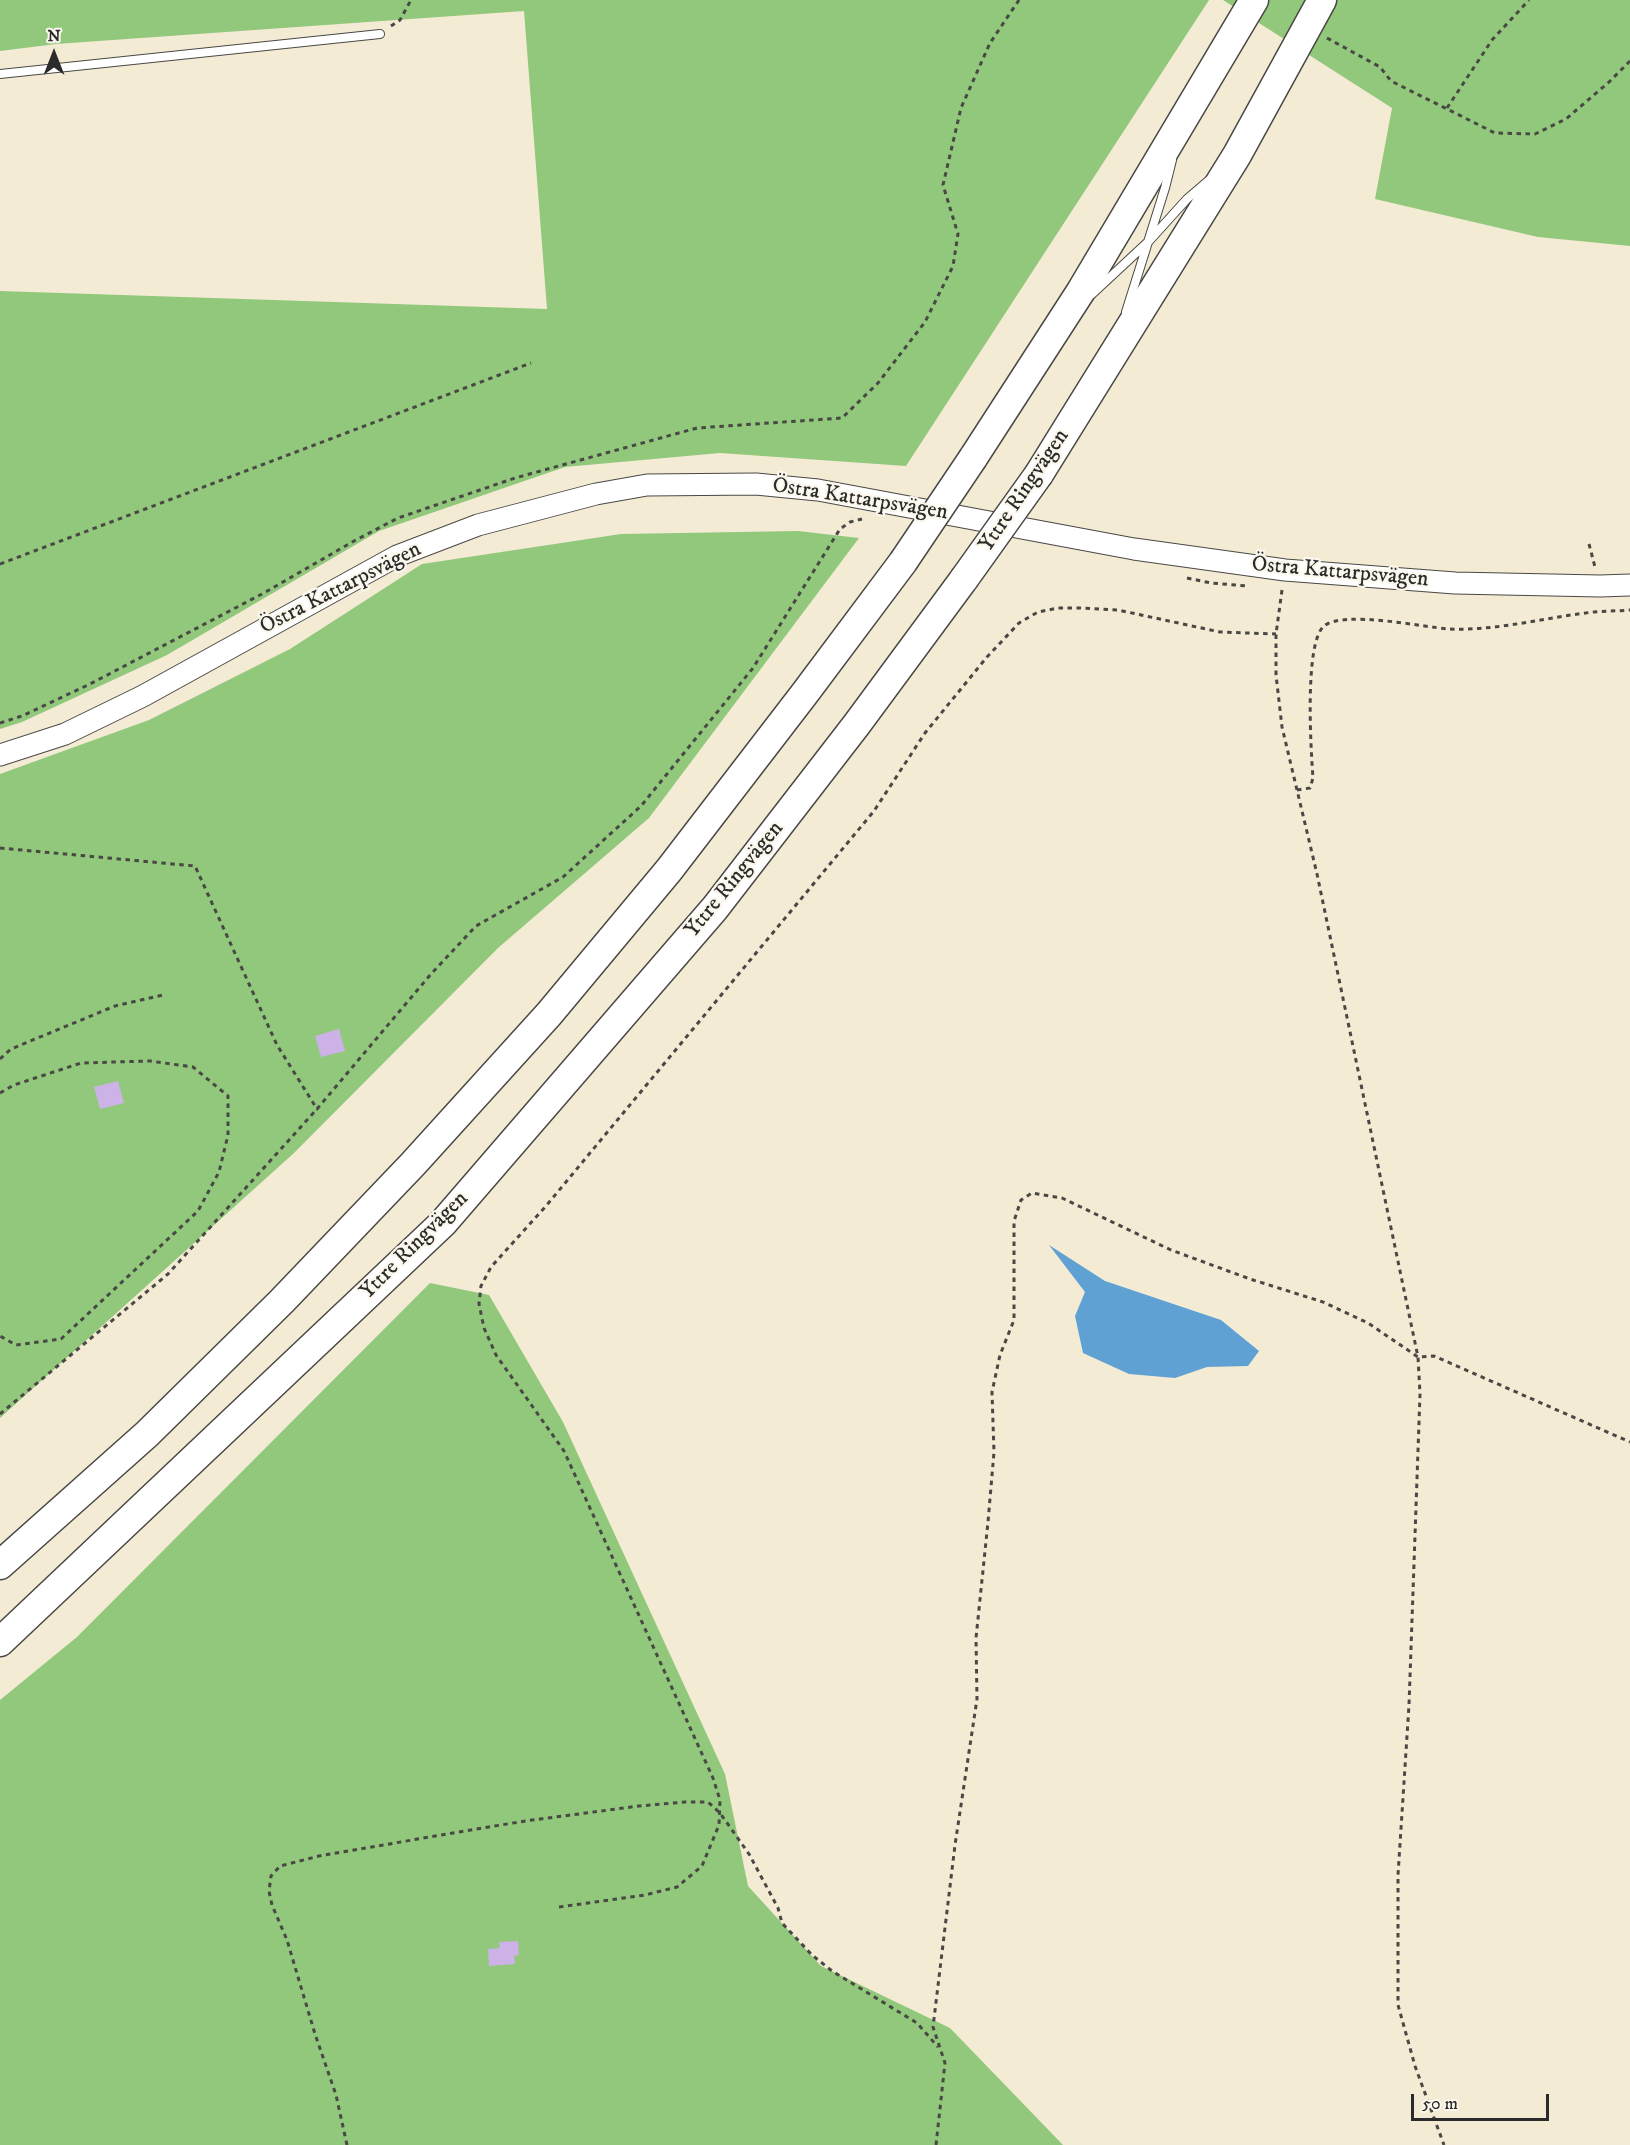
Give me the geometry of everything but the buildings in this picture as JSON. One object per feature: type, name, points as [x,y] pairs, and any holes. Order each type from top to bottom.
[{"type":"highway","points":[[0,1565],[147,1434],[282,1301],[413,1164],[549,1014],[669,870],[903,562],[973,458],[1056,328],[1254,0]]},
{"type":"highway","name":"Yttre Ringvägen","points":[[0,1642],[442,1223],[715,908],[857,724],[1039,474],[1237,154],[1322,0]]},
{"type":"street","name":"Östra Kattarpsvägen","points":[[0,755],[65,734],[143,696],[397,556],[478,525],[597,494],[647,485],[756,484],[818,490],[1134,549],[1285,570],[1455,583],[1630,585]]},
{"type":"lane","points":[[0,74],[380,34]]},
{"type":"lane","points":[[1110,361],[1149,242],[1181,123]]},
{"type":"lane","points":[[1090,297],[1149,242],[1187,199],[1237,154]]},
{"type":"lane","points":[[1056,328],[1082,305]]},
{"type":"path","points":[[380,34],[400,20],[411,0]]},
{"type":"path","points":[[0,723],[22,716],[90,684],[262,594],[354,541],[398,519],[515,478],[697,428],[842,418],[878,383],[925,322],[953,266],[958,234],[944,185],[961,108],[990,43],[1019,0]]},
{"type":"path","points":[[1447,109],[1492,40],[1529,0]]},
{"type":"path","points":[[1326,37],[1380,67],[1391,81],[1495,133],[1535,134],[1566,119],[1630,61]]},
{"type":"path","points":[[0,564],[531,363]]},
{"type":"path","points":[[0,1414],[168,1274],[317,1109],[430,974],[476,926],[563,877],[641,807],[753,668],[840,529],[850,522],[866,519]]},
{"type":"path","points":[[1285,570],[1276,634],[1276,675],[1282,727],[1317,874],[1418,1357],[1420,1394],[1409,1705],[1398,1875],[1398,2005],[1415,2066],[1444,2145]]},
{"type":"path","points":[[1178,576],[1211,583],[1251,586]]},
{"type":"path","points":[[559,1907],[677,1887],[702,1866],[719,1825],[720,1800],[713,1778],[564,1451],[496,1355],[484,1328],[479,1304],[481,1286],[491,1267],[546,1206],[874,811],[925,733],[987,657],[1019,622],[1038,612],[1058,608],[1079,608],[1118,610],[1220,632],[1276,634]]},
{"type":"path","points":[[1297,790],[1310,788],[1313,778],[1311,660],[1315,641],[1322,627],[1333,621],[1352,618],[1450,629],[1489,628],[1594,612],[1630,610]]},
{"type":"path","points":[[0,848],[195,866],[277,1045],[317,1109]]},
{"type":"path","points":[[0,1059],[11,1049],[115,1006],[163,995]]},
{"type":"path","points":[[0,1093],[14,1085],[81,1063],[150,1061],[193,1067],[228,1096],[228,1135],[219,1172],[198,1211],[61,1339],[16,1345],[0,1336]]},
{"type":"path","points":[[936,2145],[945,2063],[933,2027],[955,1845],[977,1699],[976,1638],[994,1452],[992,1392],[1000,1355],[1014,1320],[1014,1221],[1021,1200],[1032,1193],[1062,1198],[1171,1250],[1250,1279],[1323,1302],[1368,1323],[1418,1357],[1434,1356],[1630,1442]]},
{"type":"path","points":[[347,2145],[336,2095],[287,1940],[272,1905],[269,1891],[271,1876],[280,1866],[319,1856],[525,1821],[639,1806],[708,1802],[720,1812],[749,1854],[764,1879],[782,1923],[812,1955],[832,1971],[917,2023],[940,2049]]},
{"type":"green space","points":[[0,0],[1209,0],[906,466],[720,453],[565,467],[379,531],[167,655],[22,722],[0,729],[0,291],[547,309],[524,11],[56,44],[0,51]]},
{"type":"green space","points":[[1223,0],[1630,0],[1630,246],[1538,237],[1375,199],[1392,108]]},
{"type":"green space","points":[[798,531],[859,538],[649,818],[498,948],[294,1153],[0,1418],[0,774],[149,720],[290,649],[422,564],[621,534]]},
{"type":"green space","points":[[430,1283],[489,1295],[563,1422],[725,1774],[748,1886],[821,1966],[950,2028],[1063,2145],[0,2145],[0,1700],[77,1637]]},
{"type":"water","points":[[1049,1245],[1105,1281],[1221,1320],[1259,1351],[1248,1366],[1207,1367],[1175,1378],[1129,1374],[1083,1353],[1075,1316],[1085,1292]]}]
